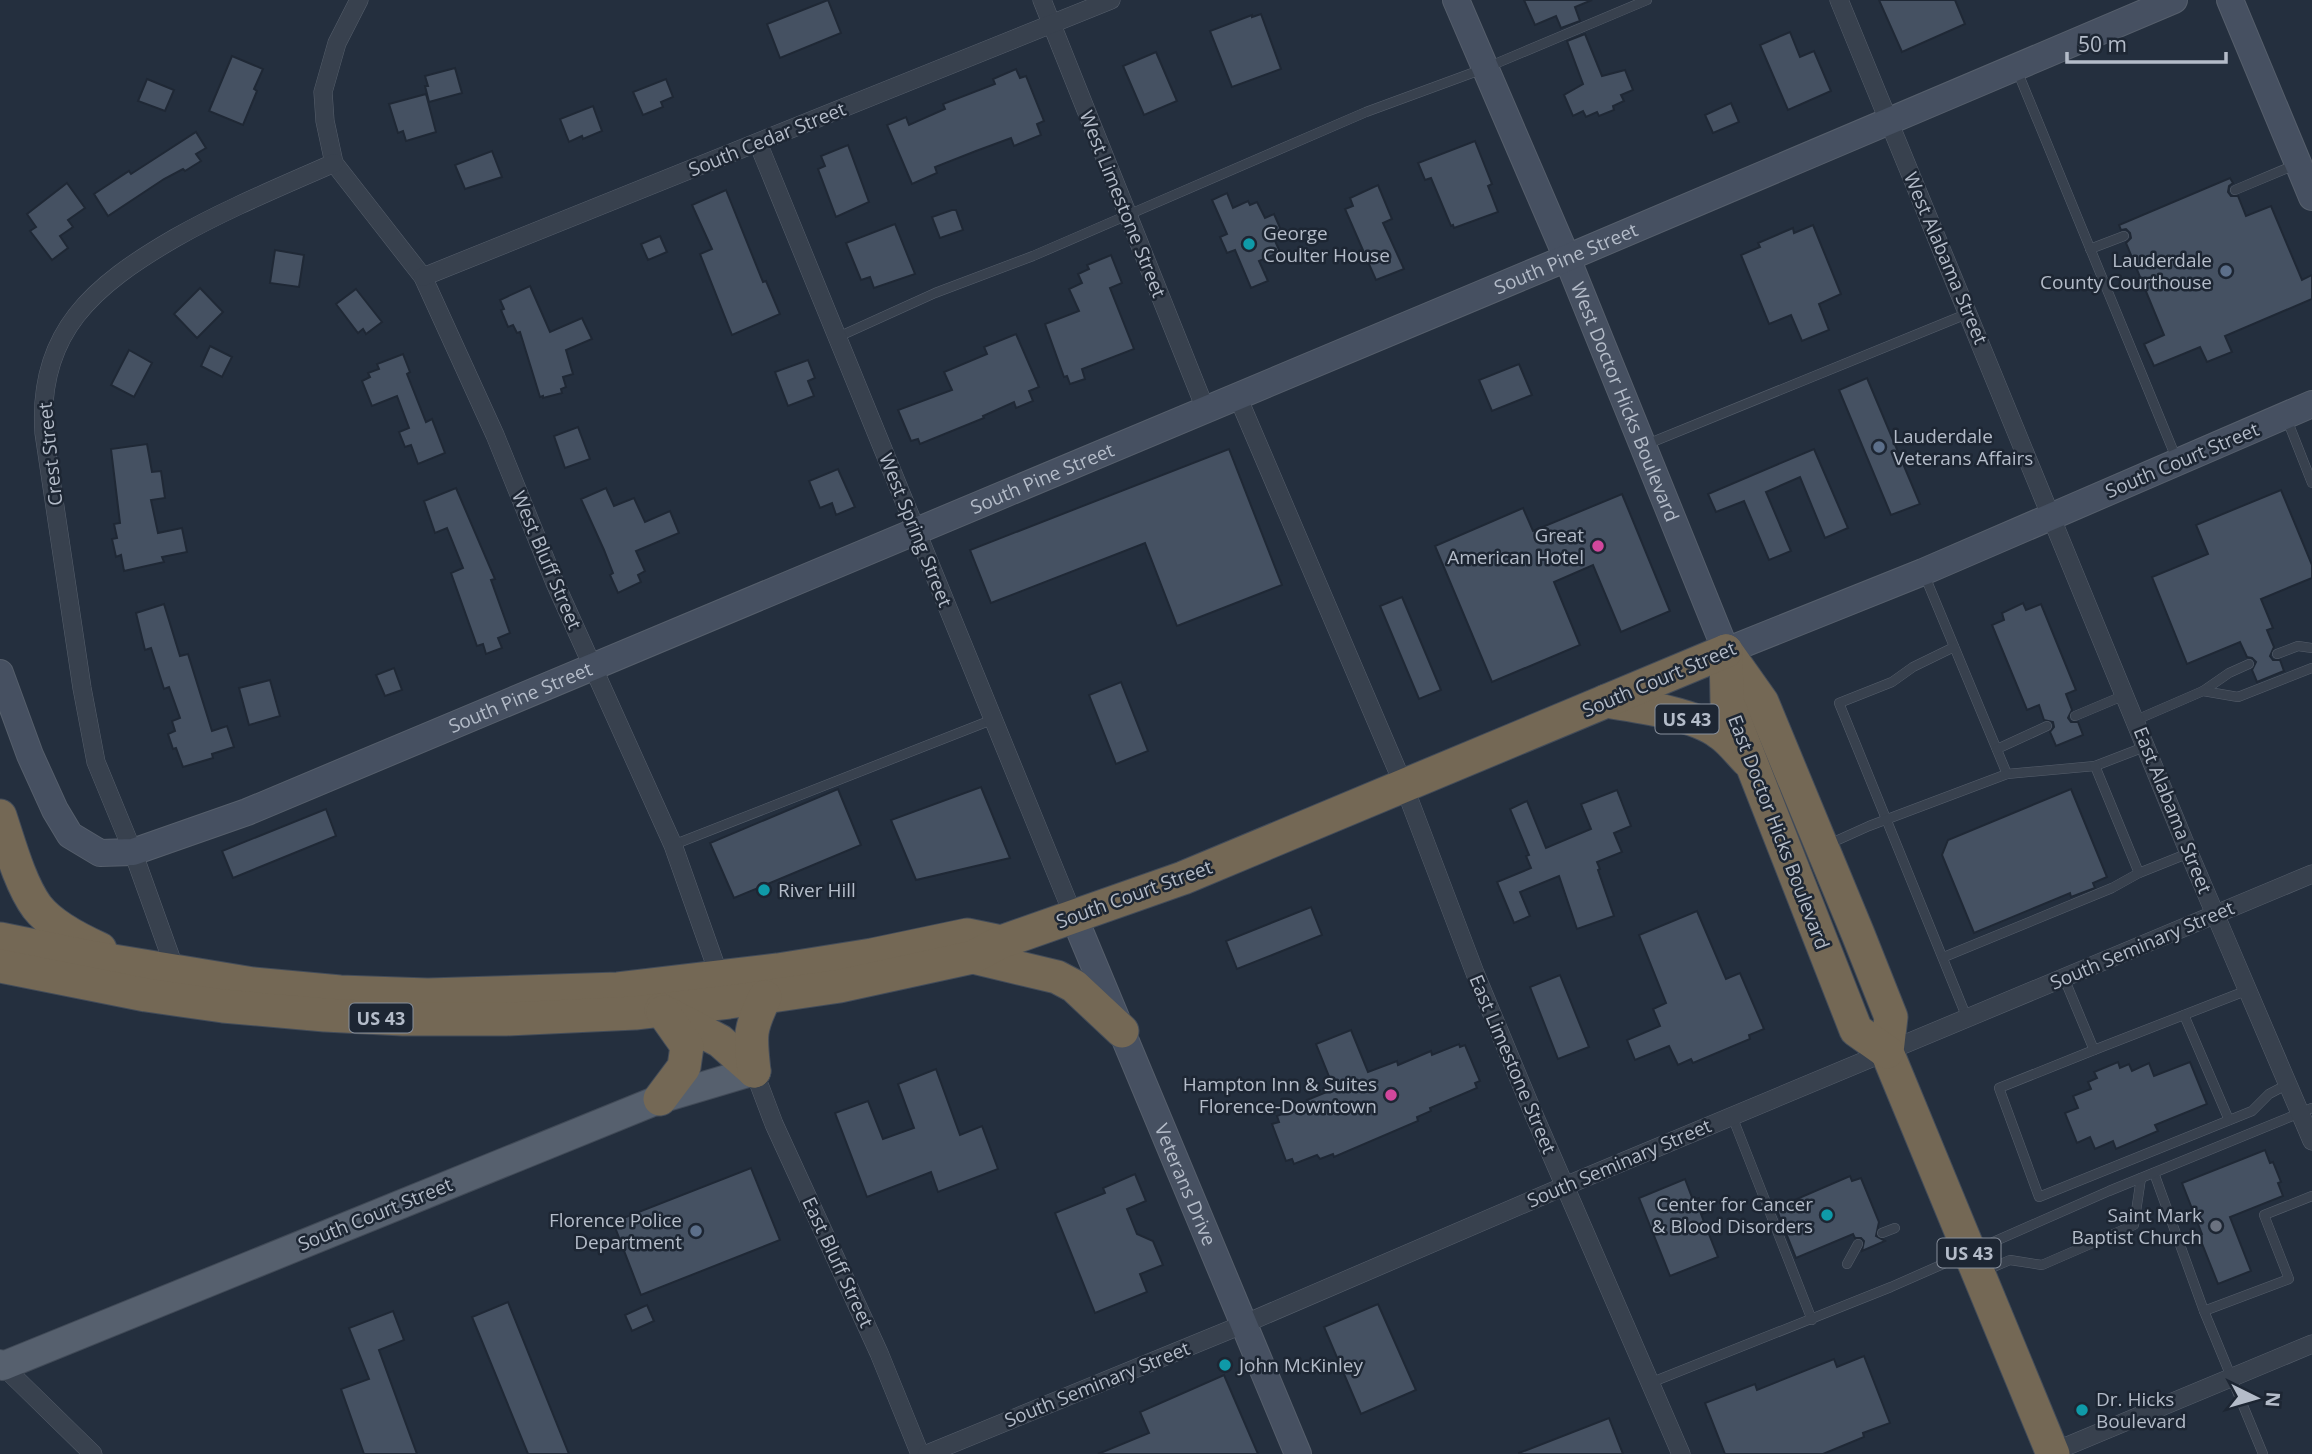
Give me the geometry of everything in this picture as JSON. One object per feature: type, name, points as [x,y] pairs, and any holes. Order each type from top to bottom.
[{"type":"highway","name":"South Court Street","points":[[987,950],[1183,878],[1726,651]]},
{"type":"highway","name":"East Doctor Hicks Boulevard","points":[[1726,651],[1727,701],[1856,1030],[1887,1052]]},
{"type":"highway","name":"East Doctor Hicks Boulevard","points":[[1726,651],[1762,702],[1891,1017],[1887,1052],[2051,1453]]},
{"type":"highway","name":"US 43","points":[[1606,701],[1644,706],[1704,725],[1720,733],[1753,766]]},
{"type":"highway","points":[[0,816],[18,869],[37,907],[74,937],[138,965]]},
{"type":"highway","name":"US 43","points":[[0,939],[253,984],[340,992],[428,995],[618,989],[720,978],[872,955],[967,935],[987,950]]},
{"type":"highway","name":"US 43","points":[[0,966],[146,995],[223,1006],[403,1019],[506,1019],[661,1010],[765,997],[890,976],[987,950]]},
{"type":"highway","points":[[987,950],[1074,986],[1122,1031]]},
{"type":"highway","points":[[754,1071],[750,1036],[765,997]]},
{"type":"highway","points":[[661,1010],[720,1041],[754,1071]]},
{"type":"highway","points":[[660,1099],[684,1067],[687,1046],[661,1010]]},
{"type":"main road","name":"West Doctor Hicks Boulevard","points":[[1456,0],[1483,69],[1567,258],[1726,651]]},
{"type":"main road","name":"South Pine Street","points":[[0,673],[30,755],[55,810],[70,835],[100,853],[133,852],[247,812],[2174,0]]},
{"type":"main road","points":[[2230,0],[2312,197]]},
{"type":"main road","name":"South Court Street","points":[[1726,651],[1923,572],[2312,404]]},
{"type":"main road","name":"Veterans Drive","points":[[1074,917],[1298,1454]]},
{"type":"main road","name":"South Court Street","points":[[1,1366],[660,1099],[754,1071]]},
{"type":"street","points":[[334,163],[324,121],[323,92],[337,43],[359,0]]},
{"type":"street","name":"West Limestone Street","points":[[1042,0],[1205,408]]},
{"type":"street","name":"South Cedar Street","points":[[423,277],[1111,0]]},
{"type":"street","name":"West Alabama Street","points":[[1839,0],[2053,517]]},
{"type":"street","name":"West Spring Street","points":[[758,142],[1074,917]]},
{"type":"street","name":"West Bluff Street","points":[[334,163],[423,277],[495,435],[673,845],[720,978]]},
{"type":"street","name":"Crest Street","points":[[176,972],[133,852],[96,762],[82,688],[44,433],[42,408],[46,382],[65,332],[81,309],[120,271],[209,218],[334,163]]},
{"type":"street","points":[[1237,395],[1404,786]]},
{"type":"street","name":"East Alabama Street","points":[[2053,517],[2189,853],[2288,1084],[2306,1110],[2312,1141]]},
{"type":"street","name":"East Limestone Street","points":[[1404,786],[1475,973],[1681,1454]]},
{"type":"street","name":"South Seminary Street","points":[[926,1454],[1244,1324],[1564,1185],[2312,874]]},
{"type":"street","name":"East Bluff Street","points":[[754,1071],[774,1124],[879,1353],[920,1454]]},
{"type":"street","points":[[2051,1453],[2312,1344]]},
{"type":"street","points":[[1,1366],[93,1454]]},
{"type":"lane","points":[[838,337],[935,293],[1033,256],[1366,112],[1483,69],[1647,0]]},
{"type":"lane","points":[[2015,67],[2178,462]]},
{"type":"lane","points":[[2235,190],[2298,163]]},
{"type":"lane","points":[[2090,249],[2123,236]]},
{"type":"lane","points":[[1643,446],[1969,313]]},
{"type":"lane","points":[[2286,416],[2312,483]]},
{"type":"lane","points":[[1923,572],[2007,774]]},
{"type":"lane","points":[[2277,654],[2298,646],[2312,648]]},
{"type":"lane","points":[[1954,647],[1913,667],[1892,682],[1839,703],[1968,1018]]},
{"type":"lane","points":[[2136,720],[2203,691],[2229,673],[2249,664]]},
{"type":"lane","points":[[2203,691],[2238,697],[2312,668]]},
{"type":"lane","points":[[2075,716],[2125,695]]},
{"type":"lane","points":[[673,845],[994,719]]},
{"type":"lane","points":[[1997,749],[2047,726]]},
{"type":"lane","points":[[1821,848],[1887,819],[2007,774],[2095,766],[2147,746]]},
{"type":"lane","points":[[2095,766],[2139,873]]},
{"type":"lane","points":[[1944,957],[2112,888],[2139,873],[2189,853]]},
{"type":"lane","points":[[2064,978],[2094,1050]]},
{"type":"lane","points":[[2248,990],[1998,1088],[2039,1197],[2252,1111],[2269,1094],[2288,1084]]},
{"type":"lane","points":[[2185,1015],[2229,1120]]},
{"type":"lane","points":[[1650,1383],[1812,1320],[1973,1263],[2141,1178],[2306,1110]]},
{"type":"lane","points":[[1732,1116],[1812,1320]]},
{"type":"lane","points":[[2154,1173],[2204,1311],[2263,1454]]},
{"type":"lane","points":[[1973,1263],[2010,1261],[2042,1265],[2134,1225],[2141,1178]]},
{"type":"lane","points":[[2204,1311],[2289,1279],[2264,1215],[2312,1196]]},
{"type":"lane","points":[[1882,1233],[1895,1228]]},
{"type":"lane","points":[[1847,1264],[1858,1244]]},
{"type":"building","points":[[828,0],[841,33],[780,58],[767,24]]},
{"type":"building","points":[[1524,0],[1592,0],[1575,7],[1580,21],[1561,28],[1556,16],[1535,25]]},
{"type":"building","points":[[1879,0],[1955,0],[1965,24],[1902,52]]},
{"type":"building","points":[[1261,14],[1281,69],[1232,87],[1210,31]]},
{"type":"building","points":[[1790,32],[1800,57],[1814,51],[1831,91],[1788,110],[1760,45]]},
{"type":"building","points":[[1585,34],[1602,76],[1625,70],[1633,90],[1621,95],[1624,101],[1613,106],[1614,110],[1599,116],[1597,112],[1586,117],[1583,111],[1573,116],[1564,95],[1583,84],[1567,41]]},
{"type":"building","points":[[1156,52],[1177,101],[1144,115],[1123,66]]},
{"type":"building","points":[[232,56],[263,69],[243,125],[209,111]]},
{"type":"building","points":[[455,68],[462,93],[429,102],[425,76]]},
{"type":"building","points":[[1016,69],[1020,78],[1026,76],[1044,121],[1037,124],[1041,135],[1014,146],[1011,138],[976,151],[935,167],[937,173],[912,184],[887,125],[906,117],[909,125],[945,109],[943,104],[995,84],[993,79]]},
{"type":"building","points":[[147,79],[174,90],[165,111],[138,101]]},
{"type":"building","points":[[666,79],[673,97],[661,102],[663,107],[643,115],[633,92]]},
{"type":"building","points":[[426,94],[436,132],[406,141],[403,131],[398,133],[389,104]]},
{"type":"building","points":[[1731,103],[1739,122],[1713,133],[1705,115]]},
{"type":"building","points":[[593,106],[602,131],[569,142],[560,119]]},
{"type":"building","points":[[196,132],[206,148],[196,154],[201,161],[164,179],[108,216],[94,194],[129,171],[131,174]]},
{"type":"building","points":[[1475,141],[1492,184],[1488,186],[1498,212],[1454,228],[1431,178],[1425,180],[1418,163]]},
{"type":"building","points":[[848,145],[869,202],[836,217],[818,169],[825,166],[821,156]]},
{"type":"building","points":[[492,151],[502,177],[465,189],[455,165]]},
{"type":"building","name":"Lauderdale County Courthouse","points":[[2230,178],[2233,183],[2228,192],[2231,196],[2238,196],[2246,216],[2271,206],[2302,280],[2312,275],[2312,299],[2225,336],[2232,352],[2207,362],[2200,347],[2154,366],[2144,344],[2164,335],[2126,243],[2131,238],[2130,233],[2126,229],[2121,230],[2119,225]]},
{"type":"building","points":[[67,183],[85,208],[68,220],[73,227],[60,236],[68,248],[52,260],[30,231],[36,227],[27,214]]},
{"type":"building","points":[[1378,185],[1392,219],[1383,223],[1404,269],[1376,280],[1345,209],[1353,206],[1350,198]]},
{"type":"building","points":[[726,190],[763,282],[766,281],[780,314],[732,335],[700,254],[712,249],[692,205]]},
{"type":"building","name":"George Coulter House","points":[[1227,193],[1233,208],[1248,201],[1250,205],[1257,202],[1265,218],[1274,214],[1281,230],[1272,234],[1280,252],[1259,261],[1268,281],[1251,288],[1235,250],[1227,253],[1220,237],[1227,234],[1212,200]]},
{"type":"building","points":[[956,210],[963,230],[940,238],[932,217]]},
{"type":"building","points":[[895,224],[915,274],[874,288],[870,277],[861,280],[846,243]]},
{"type":"building","points":[[1813,225],[1841,294],[1819,304],[1829,330],[1802,341],[1791,315],[1769,324],[1741,255],[1760,247],[1758,243],[1793,228],[1794,233]]},
{"type":"building","points":[[660,236],[667,252],[648,260],[641,244]]},
{"type":"building","points":[[275,250],[304,255],[299,287],[270,283]]},
{"type":"building","points":[[1111,255],[1122,283],[1110,288],[1134,349],[1082,369],[1085,379],[1070,384],[1067,376],[1064,377],[1045,324],[1079,311],[1069,289],[1082,283],[1078,274],[1089,269],[1087,265]]},
{"type":"building","points":[[530,286],[550,332],[582,318],[592,339],[566,350],[573,374],[563,377],[566,387],[561,389],[562,393],[543,398],[540,397],[520,332],[517,333],[513,325],[508,327],[501,310],[504,309],[500,300]]},
{"type":"building","points":[[200,288],[223,312],[197,338],[174,314]]},
{"type":"building","points":[[356,289],[382,322],[366,334],[363,329],[358,333],[336,304]]},
{"type":"building","points":[[1016,334],[1039,387],[1029,391],[1033,401],[1016,408],[1014,402],[983,416],[984,418],[920,444],[918,439],[911,441],[898,410],[952,390],[944,372],[987,354],[984,347]]},
{"type":"building","points":[[210,346],[232,357],[222,377],[201,366]]},
{"type":"building","points":[[129,350],[152,363],[134,397],[111,385]]},
{"type":"building","points":[[403,354],[410,372],[407,374],[426,422],[432,419],[445,453],[418,464],[411,445],[405,447],[399,432],[409,428],[397,396],[372,406],[362,381],[370,377],[368,373],[379,369],[377,364]]},
{"type":"building","points":[[808,360],[815,378],[808,381],[814,396],[788,406],[775,372]]},
{"type":"building","points":[[1519,364],[1532,395],[1492,411],[1479,380]]},
{"type":"building","name":"Lauderdale Veterans Affairs","points":[[1867,378],[1920,504],[1891,515],[1839,390]]},
{"type":"building","points":[[578,427],[590,459],[565,468],[554,436]]},
{"type":"building","points":[[147,444],[152,472],[161,471],[165,498],[151,500],[158,533],[182,528],[187,552],[162,557],[164,562],[124,571],[121,555],[116,557],[112,539],[117,538],[114,524],[120,523],[111,449]]},
{"type":"building","points":[[1229,449],[1282,585],[1177,626],[1145,543],[991,603],[970,550]]},
{"type":"building","points":[[1814,449],[1848,528],[1825,538],[1800,477],[1766,492],[1791,551],[1769,560],[1744,501],[1716,512],[1708,494]]},
{"type":"building","points":[[838,469],[855,507],[836,515],[832,503],[820,508],[809,481]]},
{"type":"building","points":[[456,488],[495,579],[491,580],[510,633],[498,638],[502,648],[486,654],[483,644],[477,646],[451,573],[463,568],[447,528],[435,533],[424,501]]},
{"type":"building","points":[[606,488],[614,506],[634,498],[645,522],[670,511],[679,533],[636,551],[645,571],[638,575],[641,582],[618,593],[604,550],[581,499]]},
{"type":"building","points":[[2281,490],[2312,565],[2312,578],[2261,599],[2273,628],[2267,630],[2274,647],[2270,656],[2273,660],[2280,660],[2284,671],[2257,682],[2252,670],[2256,662],[2247,657],[2240,642],[2187,664],[2152,577],[2208,554],[2196,525]]},
{"type":"building","points":[[1622,494],[1670,611],[1621,632],[1593,565],[1554,582],[1580,645],[1492,682],[1435,546],[1523,508],[1533,531]]},
{"type":"building","points":[[1402,597],[1441,690],[1419,699],[1380,606]]},
{"type":"building","points":[[2023,603],[2026,610],[2041,604],[2076,690],[2066,694],[2072,710],[2068,718],[2071,722],[2078,722],[2083,735],[2056,746],[2050,732],[2054,727],[2053,722],[2044,720],[2039,705],[2027,710],[1992,625],[2004,620],[2002,613]]},
{"type":"building","points":[[164,604],[180,656],[188,654],[212,731],[227,726],[234,747],[212,754],[213,758],[183,767],[168,734],[175,731],[172,721],[180,718],[169,687],[164,689],[151,648],[145,650],[136,613]]},
{"type":"building","points":[[394,668],[402,690],[385,696],[376,675]]},
{"type":"building","points":[[270,680],[280,716],[249,725],[239,688]]},
{"type":"building","points":[[1121,682],[1148,751],[1116,764],[1089,695]]},
{"type":"building","points":[[981,787],[1010,858],[916,880],[891,820]]},
{"type":"building","points":[[838,789],[861,845],[734,898],[710,843]]},
{"type":"building","points":[[2071,789],[2107,877],[2093,883],[2095,888],[2071,897],[2070,893],[1974,933],[1942,855],[1948,840]]},
{"type":"building","points":[[1617,790],[1631,826],[1614,833],[1622,852],[1597,862],[1614,916],[1577,929],[1559,876],[1520,892],[1530,916],[1514,923],[1497,882],[1531,868],[1526,856],[1529,855],[1510,809],[1527,801],[1546,848],[1591,829],[1581,804]]},
{"type":"building","points":[[326,809],[336,836],[233,878],[222,851]]},
{"type":"building","points":[[1311,907],[1322,935],[1237,969],[1226,941]]},
{"type":"building","points":[[1697,911],[1726,979],[1740,973],[1764,1029],[1749,1035],[1750,1039],[1693,1063],[1691,1059],[1678,1065],[1669,1046],[1635,1060],[1627,1040],[1660,1026],[1653,1009],[1666,1003],[1639,935]]},
{"type":"building","points":[[1560,975],[1589,1047],[1558,1059],[1530,987]]},
{"type":"building","name":"Hampton Inn & Suites Florence-Downtown","points":[[1351,1030],[1368,1072],[1397,1061],[1398,1065],[1431,1051],[1432,1055],[1459,1044],[1460,1047],[1465,1045],[1480,1081],[1475,1083],[1477,1088],[1430,1108],[1431,1111],[1417,1117],[1418,1121],[1334,1157],[1333,1154],[1320,1159],[1317,1155],[1294,1164],[1292,1159],[1286,1161],[1272,1124],[1279,1122],[1277,1116],[1334,1089],[1316,1044]]},
{"type":"building","points":[[2118,1062],[2120,1068],[2129,1064],[2132,1071],[2149,1063],[2154,1076],[2190,1062],[2207,1104],[2155,1125],[2158,1131],[2116,1149],[2113,1141],[2095,1149],[2090,1137],[2077,1143],[2065,1113],[2078,1108],[2073,1096],[2091,1089],[2088,1082],[2097,1078],[2094,1072]]},
{"type":"building","points":[[936,1069],[960,1135],[982,1126],[998,1169],[938,1192],[931,1172],[867,1197],[835,1113],[868,1101],[883,1139],[914,1128],[898,1084]]},
{"type":"building","name":"Saint Mark Baptist Church","points":[[2265,1150],[2281,1182],[2278,1183],[2283,1196],[2230,1217],[2251,1271],[2218,1284],[2182,1183]]},
{"type":"building","name":"Florence Police Department","points":[[751,1168],[780,1240],[641,1295],[613,1222]]},
{"type":"building","points":[[1135,1174],[1146,1201],[1127,1209],[1137,1234],[1153,1241],[1163,1265],[1140,1274],[1147,1292],[1095,1313],[1055,1213],[1105,1193],[1103,1188]]},
{"type":"building","name":"Center for Cancer & Blood Disorders","points":[[1850,1176],[1852,1181],[1861,1178],[1879,1222],[1876,1236],[1885,1241],[1862,1251],[1864,1241],[1855,1238],[1853,1234],[1796,1258],[1776,1208]]},
{"type":"building","points":[[1685,1179],[1693,1200],[1699,1198],[1705,1213],[1701,1214],[1718,1257],[1670,1276],[1639,1198]]},
{"type":"building","points":[[508,1302],[569,1454],[528,1454],[472,1317]]},
{"type":"building","points":[[1378,1304],[1416,1390],[1361,1414],[1324,1327]]},
{"type":"building","points":[[647,1305],[654,1321],[632,1331],[625,1315]]},
{"type":"building","points":[[393,1311],[404,1340],[379,1350],[417,1454],[364,1454],[341,1389],[369,1379],[349,1328]]},
{"type":"building","points":[[1864,1356],[1890,1423],[1863,1433],[1864,1437],[1823,1454],[1725,1454],[1705,1403],[1755,1384],[1757,1390],[1834,1359],[1837,1367]]},
{"type":"building","points":[[1224,1375],[1258,1454],[1098,1454],[1149,1433],[1140,1412]]},
{"type":"building","points":[[1609,1418],[1623,1454],[1519,1454],[1519,1453]]},
{"type":"place","name":"George Coulter House","points":[[1249,244]]},
{"type":"place","name":"Lauderdale County Courthouse","points":[[2226,271]]},
{"type":"place","name":"Lauderdale Veterans Affairs","points":[[1879,447]]},
{"type":"place","name":"Great American Hotel","points":[[1598,546]]},
{"type":"place","name":"River Hill","points":[[764,890]]},
{"type":"place","name":"Hampton Inn & Suites Florence-Downtown","points":[[1391,1095]]},
{"type":"place","name":"Center for Cancer & Blood Disorders","points":[[1827,1215]]},
{"type":"place","name":"Saint Mark Baptist Church","points":[[2216,1226]]},
{"type":"place","name":"Florence Police Department","points":[[696,1231]]},
{"type":"place","name":"John McKinley","points":[[1225,1365]]},
{"type":"place","name":"Dr. Hicks Boulevard","points":[[2082,1410]]}]
